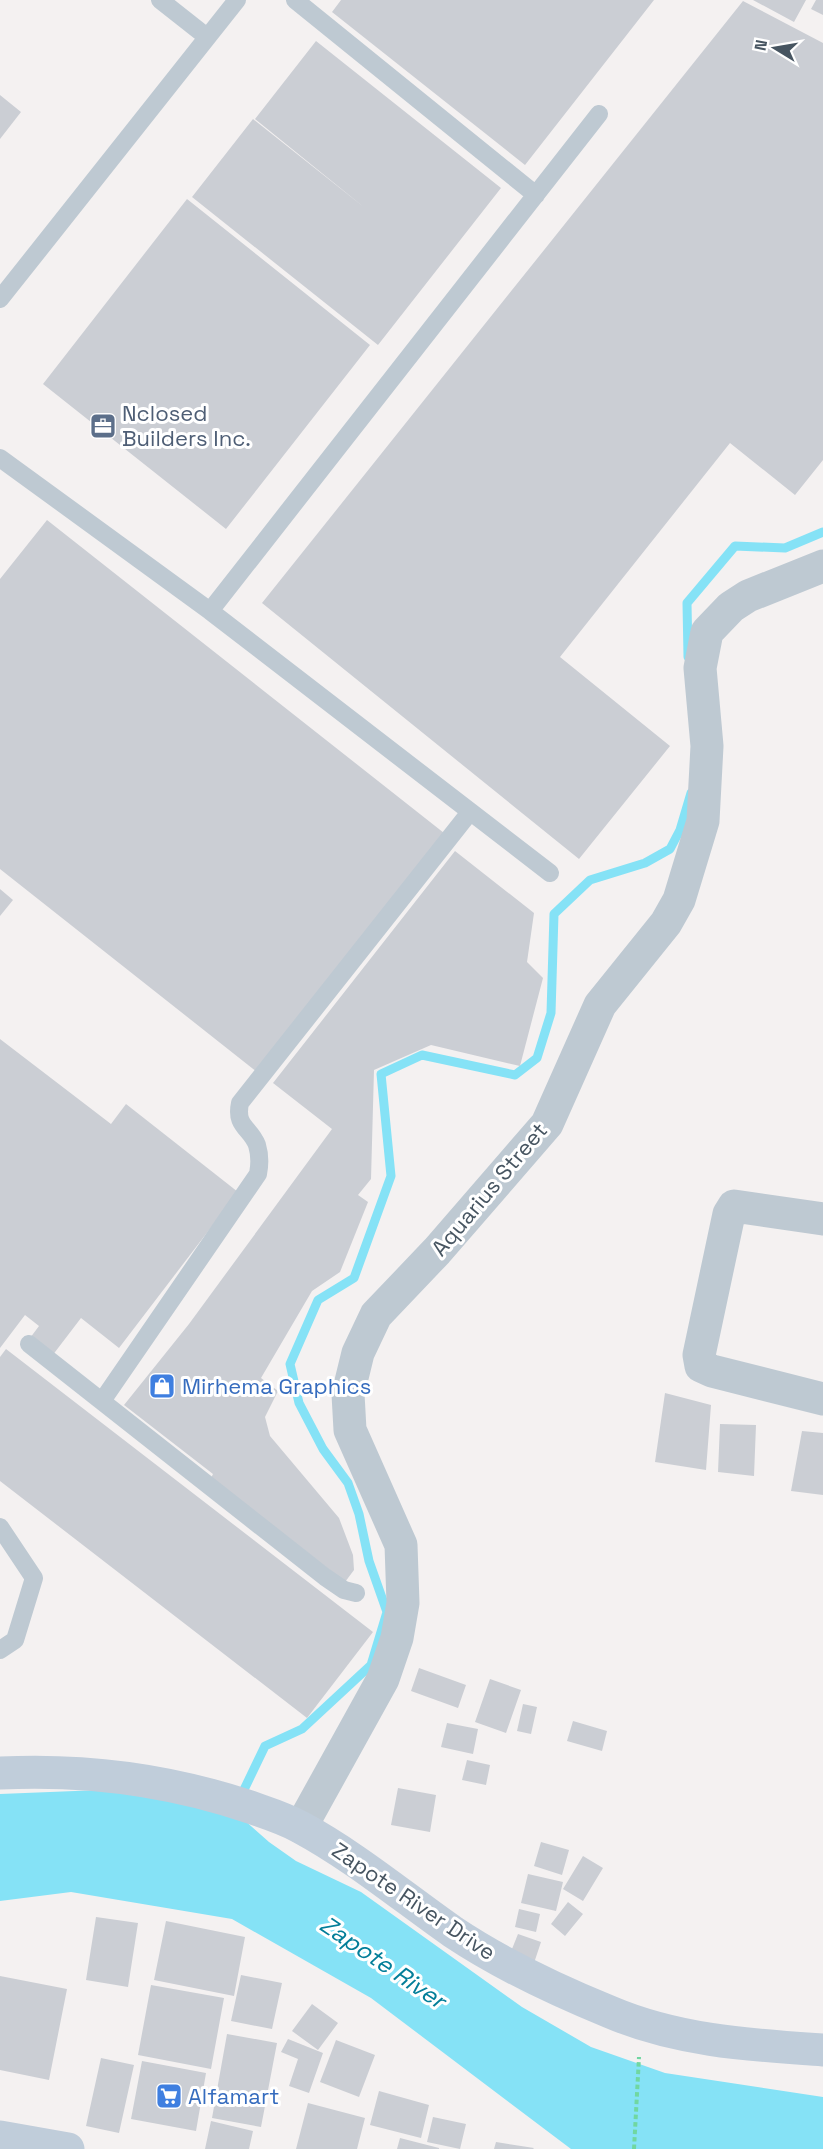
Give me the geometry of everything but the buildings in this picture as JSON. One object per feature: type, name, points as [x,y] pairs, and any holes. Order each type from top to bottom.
[{"type":"main road","name":"Zapote River Drive","points":[[0,1773],[64,1772],[103,1775],[219,1797],[294,1823],[456,1934],[527,1974],[611,2013],[662,2029],[725,2043],[823,2050]]},
{"type":"main road","points":[[0,2137],[68,2149]]},
{"type":"street","name":"Aquarius Street","points":[[294,1823],[383,1679],[397,1638],[403,1603],[401,1545],[350,1430],[348,1394],[358,1353],[376,1315],[436,1251],[547,1124],[600,1005],[666,923],[679,900],[703,821],[707,746],[700,668],[707,632],[730,607],[748,596],[823,566]]},
{"type":"street","points":[[823,1219],[734,1206],[729,1214],[699,1355],[701,1366],[712,1371],[823,1399]]},
{"type":"lane","points":[[160,0],[207,37]]},
{"type":"lane","points":[[0,299],[237,0]]},
{"type":"lane","points":[[296,0],[536,195]]},
{"type":"lane","points":[[210,611],[599,114]]},
{"type":"lane","points":[[0,458],[210,611],[550,873]]},
{"type":"lane","points":[[102,1401],[258,1174],[260,1159],[256,1143],[240,1122],[240,1103],[470,812]]},
{"type":"lane","points":[[29,1344],[325,1577],[344,1590],[356,1593]]},
{"type":"lane","points":[[0,1527],[34,1578],[15,1640],[0,1650]]},
{"type":"path","points":[[634,2149],[640,2051]]},
{"type":"water","name":"Zapote River","points":[[100,1790],[234,1811],[269,1842],[296,1861],[361,1892],[522,2007],[591,2047],[665,2073],[823,2097],[823,2149],[571,2149],[371,1998],[232,1919],[71,1892],[0,1901],[0,1794]]},
{"type":"waterway","points":[[688,657],[687,603],[735,546],[785,548],[823,532]]},
{"type":"waterway","points":[[240,1798],[265,1746],[302,1729],[371,1665],[387,1612],[369,1561],[359,1514],[348,1483],[323,1449],[299,1403],[290,1364],[318,1300],[354,1278],[391,1176],[381,1074],[422,1055],[515,1075],[537,1058],[551,1013],[554,914],[590,880],[645,863],[670,849],[680,830],[691,793]]},
{"type":"place","name":"Nclosed Builders Inc.","points":[[103,426]]},
{"type":"place","name":"Mirhema Graphics","points":[[162,1386]]},
{"type":"place","name":"Alfamart","points":[[169,2096]]}]
